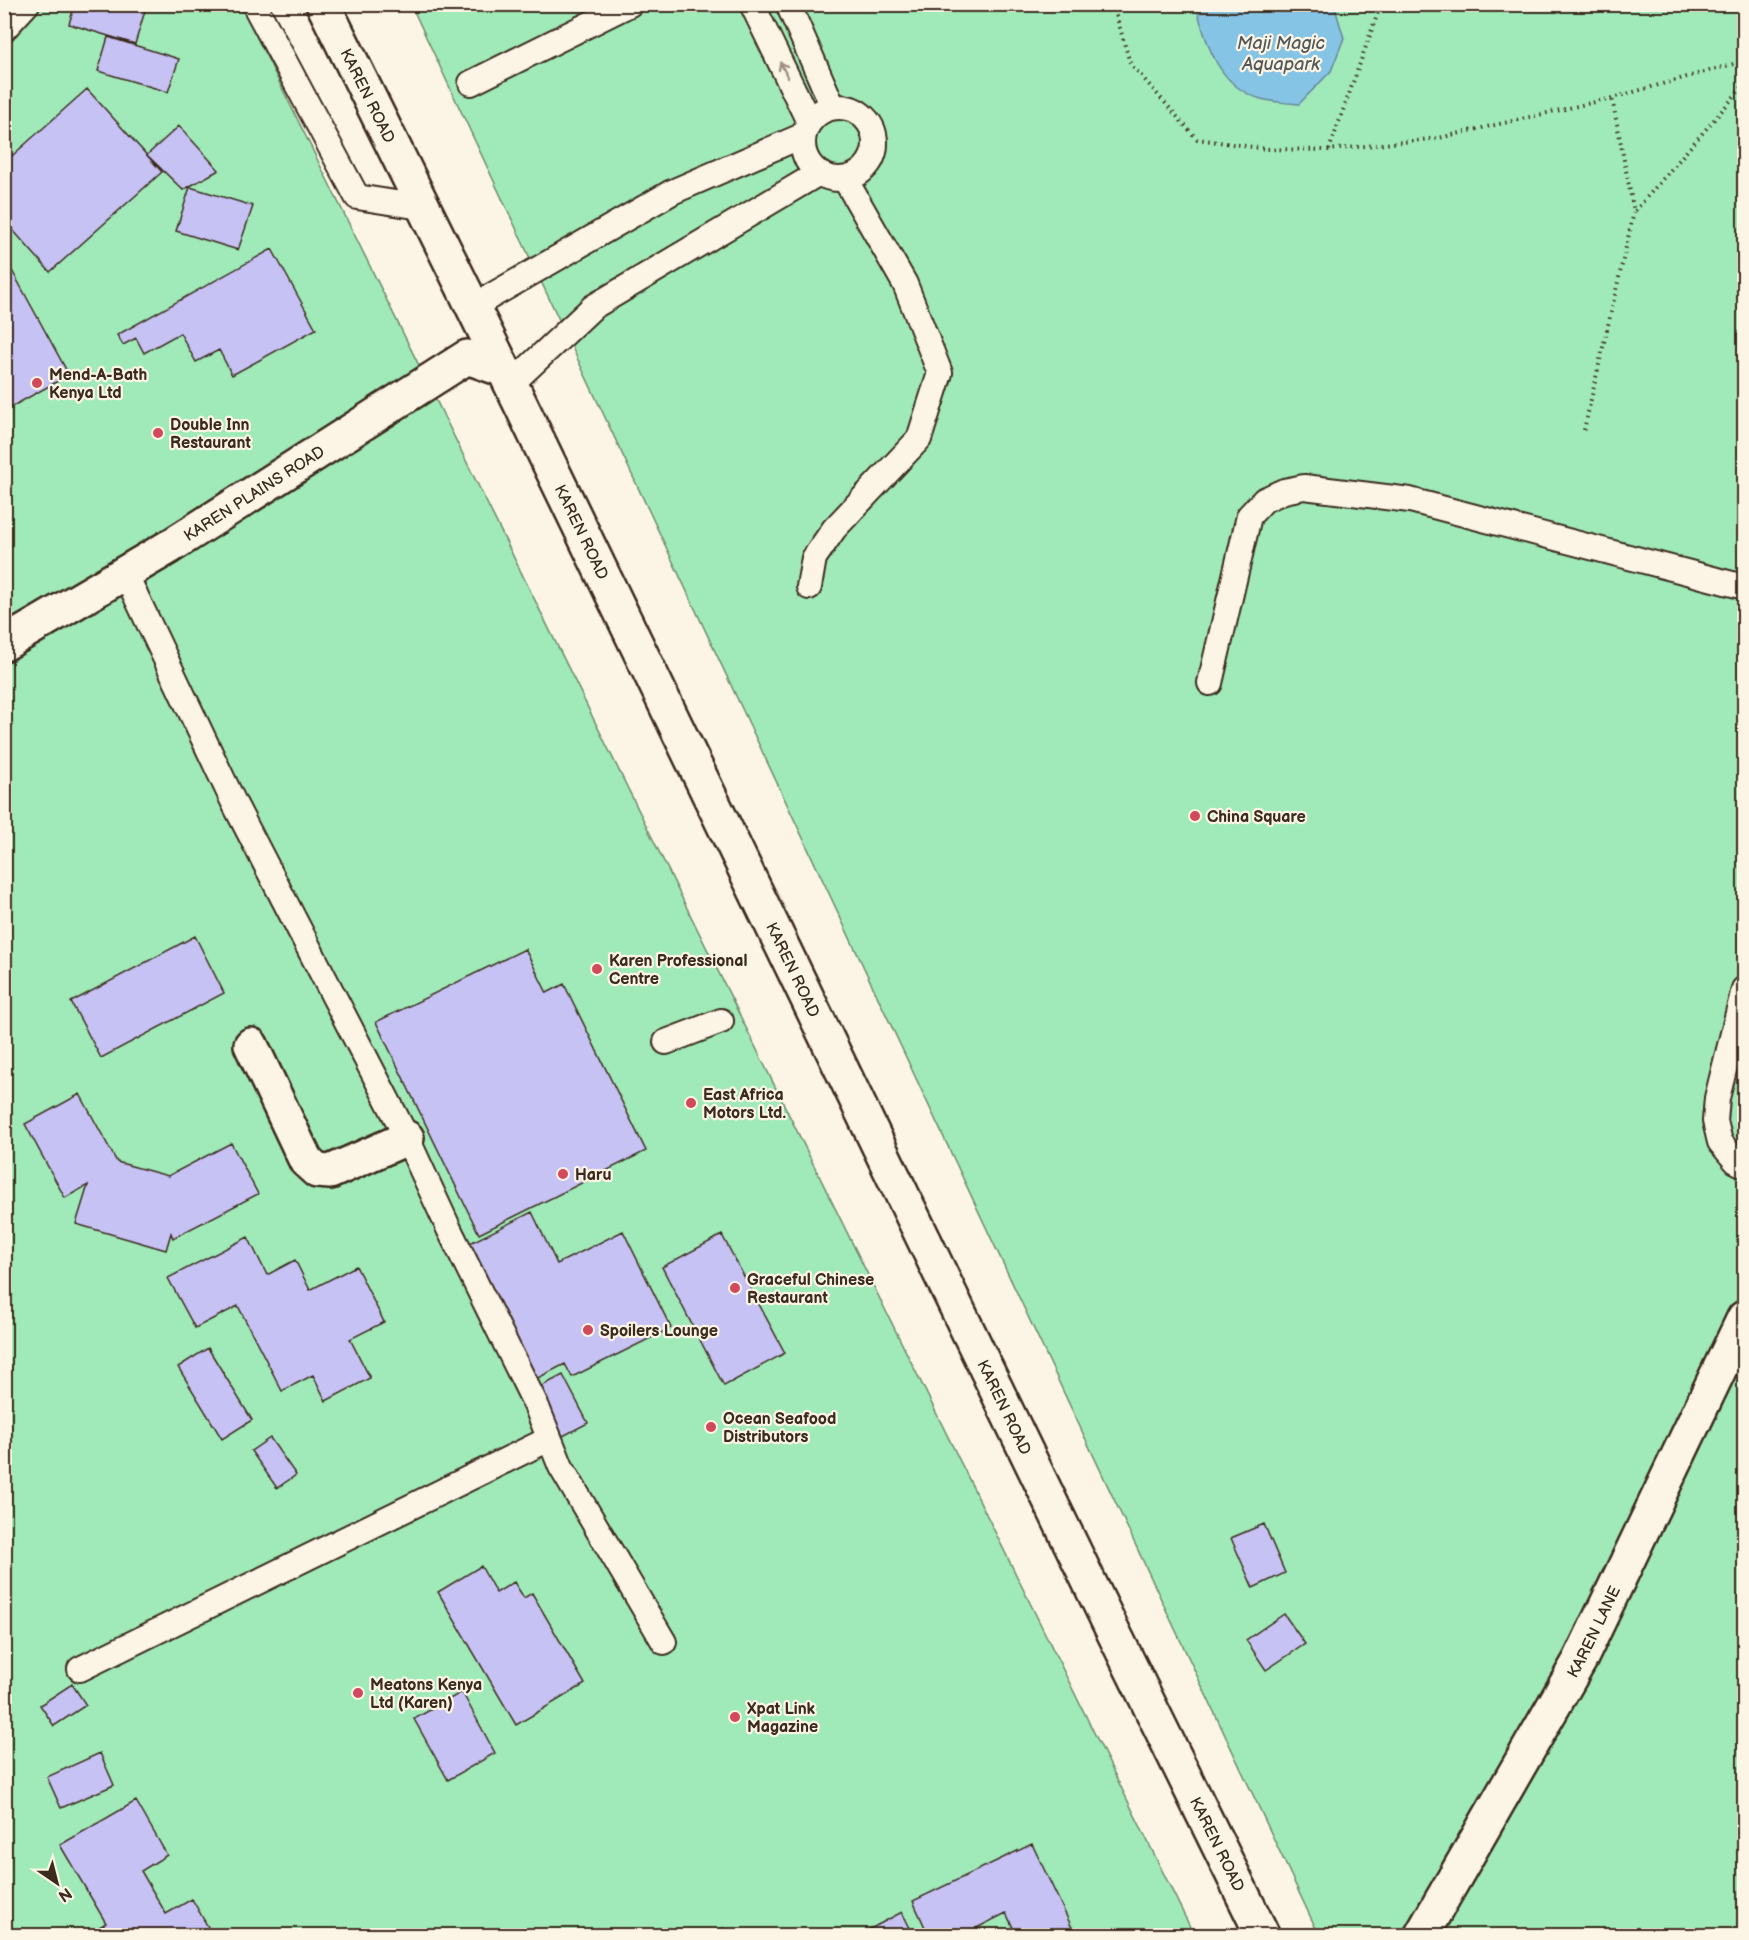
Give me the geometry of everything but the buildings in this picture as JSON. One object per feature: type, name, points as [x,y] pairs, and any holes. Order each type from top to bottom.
[{"type":"street","name":"KAREN ROAD","points":[[323,4],[421,207],[508,377],[1109,1623],[1263,1935]]},
{"type":"street","name":"KAREN PLAINS ROAD","points":[[4,644],[124,571],[169,547],[467,357],[508,377]]},
{"type":"street","points":[[251,1045],[306,1161],[317,1171],[330,1172],[407,1138]]},
{"type":"street","name":"KAREN LANE","points":[[1421,1935],[1580,1660],[1744,1318]]},
{"type":"lane","points":[[4,29],[27,4]]},
{"type":"lane","points":[[254,4],[357,197],[421,207]]},
{"type":"lane","points":[[471,83],[630,4]]},
{"type":"lane","points":[[472,308],[672,192],[806,129],[820,112],[833,107],[847,108],[860,114],[870,124],[875,137],[875,151],[869,164],[859,174],[845,179],[832,179],[819,173],[808,163],[803,150],[806,129],[752,4]]},
{"type":"lane","points":[[788,4],[833,107]]},
{"type":"lane","points":[[508,377],[593,307],[819,173]]},
{"type":"lane","points":[[809,587],[814,558],[834,529],[919,439],[940,373],[905,284],[845,179]]},
{"type":"lane","points":[[1210,683],[1249,516],[1264,500],[1304,487],[1410,500],[1744,587]]},
{"type":"lane","points":[[124,571],[234,803],[407,1138],[448,1229],[531,1395],[561,1467],[664,1642]]},
{"type":"lane","points":[[1744,989],[1718,1098],[1715,1121],[1720,1142],[1736,1161],[1744,1165]]},
{"type":"lane","points":[[666,1042],[721,1021]]},
{"type":"lane","points":[[80,1669],[549,1439]]},
{"type":"path","points":[[1113,4],[1130,63],[1197,139],[1267,150],[1329,150],[1439,138],[1612,98],[1744,61]]},
{"type":"path","points":[[1329,150],[1382,4]]},
{"type":"path","points":[[1634,212],[1744,85]]},
{"type":"path","points":[[1584,430],[1634,212],[1612,98]]},
{"type":"green space","points":[[5,5],[241,5],[1194,1935],[5,1936]]},
{"type":"green space","points":[[411,5],[1744,5],[1744,1935],[1319,1935]]},
{"type":"water","name":"Maji Magic Aquapark","points":[[1196,5],[1334,5],[1344,38],[1331,71],[1299,104],[1261,99],[1234,85],[1224,74],[1204,34]]},
{"type":"place","name":"Mend-A-Bath Kenya Ltd","points":[[37,383]]},
{"type":"place","name":"Double Inn Restaurant","points":[[158,433]]},
{"type":"place","name":"China Square","points":[[1195,816]]},
{"type":"place","name":"Karen Professional Centre","points":[[597,969]]},
{"type":"place","name":"East Africa Motors Ltd.","points":[[691,1103]]},
{"type":"place","name":"Haru","points":[[563,1174]]},
{"type":"place","name":"Graceful Chinese Restaurant","points":[[735,1288]]},
{"type":"place","name":"Spoilers Lounge","points":[[588,1330]]},
{"type":"place","name":"Ocean Seafood Distributors","points":[[711,1427]]},
{"type":"place","name":"Meatons Kenya Ltd (Karen)","points":[[358,1693]]},
{"type":"place","name":"Xpat Link Magazine","points":[[735,1717]]}]
